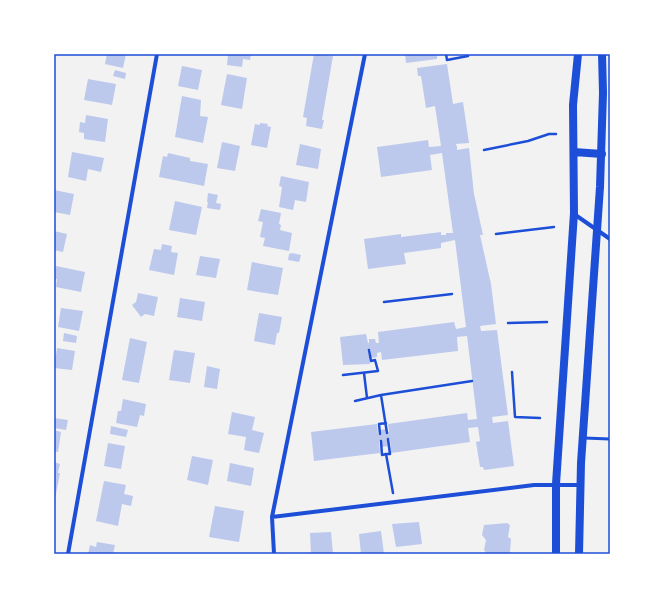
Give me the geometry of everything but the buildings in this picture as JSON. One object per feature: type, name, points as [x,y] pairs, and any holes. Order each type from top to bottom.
[{"type":"main road","points":[[556,554],[556,484],[574,213],[573,105],[578,54]]},
{"type":"main road","points":[[579,554],[580,485],[602,154],[602,54]]},
{"type":"main road","points":[[574,152],[602,154]]},
{"type":"street","points":[[68,554],[157,54]]},
{"type":"street","points":[[274,554],[272,517],[365,54]]},
{"type":"street","points":[[574,213],[610,239]]},
{"type":"street","points":[[272,517],[534,485],[580,485]]},
{"type":"lane","points":[[583,437],[610,439]]},
{"type":"path","points":[[446,54],[447,60],[468,56]]},
{"type":"path","points":[[484,150],[528,141],[549,134],[556,134]]},
{"type":"path","points":[[496,234],[554,226]]},
{"type":"path","points":[[384,302],[452,294]]},
{"type":"path","points":[[508,323],[547,322]]},
{"type":"path","points":[[343,376],[378,372],[375,360],[371,361],[369,350]]},
{"type":"path","points":[[512,372],[515,417],[540,418]]},
{"type":"path","points":[[364,373],[367,398]]},
{"type":"path","points":[[355,401],[381,395],[472,381]]},
{"type":"path","points":[[381,395],[387,432]]},
{"type":"path","points":[[380,434],[378,424],[386,423]]},
{"type":"path","points":[[380,441],[382,455],[390,454],[388,439]]},
{"type":"path","points":[[386,454],[393,493]]}]
